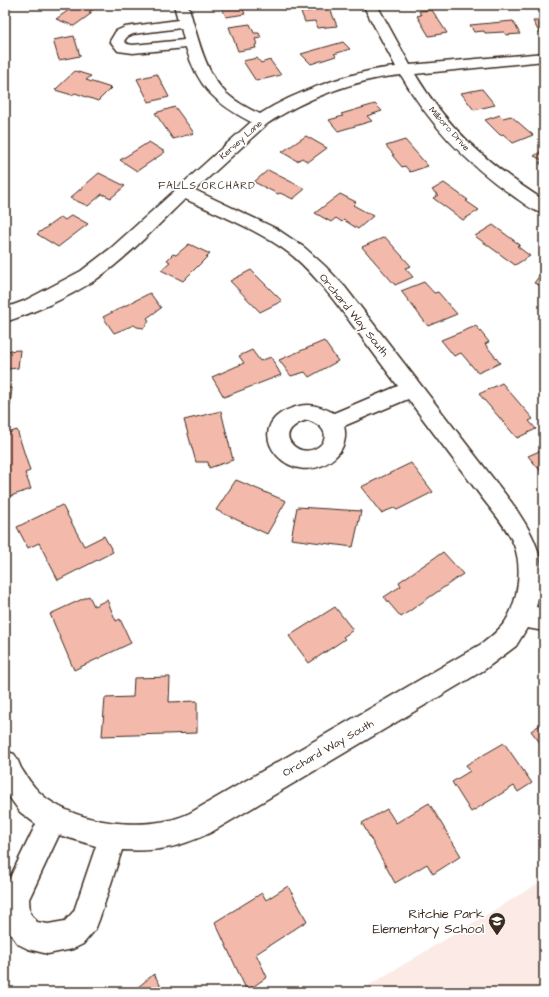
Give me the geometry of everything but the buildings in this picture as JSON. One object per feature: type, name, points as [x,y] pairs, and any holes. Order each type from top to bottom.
[{"type":"street","points":[[181,5],[202,68],[214,90],[232,105],[261,121]]},
{"type":"street","name":"Milboro Drive","points":[[370,5],[433,114],[453,136],[498,178],[544,208]]},
{"type":"street","points":[[187,23],[130,30],[121,34],[117,41],[123,48],[133,49],[193,44]]},
{"type":"street","name":"Kersey Lane","points":[[5,315],[31,306],[87,276],[117,252],[261,121],[273,113],[320,91],[376,73],[544,57]]},
{"type":"street","name":"Orchard Way South","points":[[5,764],[11,777],[31,803],[52,819],[81,829],[113,836],[144,838],[175,834],[200,823],[475,662],[492,651],[533,618],[528,589],[537,566],[504,510],[338,292],[299,252],[280,239],[250,222],[184,192]]},
{"type":"street","points":[[332,423],[412,389]]},
{"type":"street","points":[[52,819],[15,898],[16,918],[28,934],[48,939],[73,934],[85,920],[113,836]]},
{"type":"shaded area","name":"Ritchie Park Elementary School","points":[[544,880],[544,992],[358,992]]},
{"type":"place","name":"Ritchie Park Elementary School","points":[[497,936]]},
{"type":"district","name":"FALLS ORCHARD","points":[[207,186]]}]
